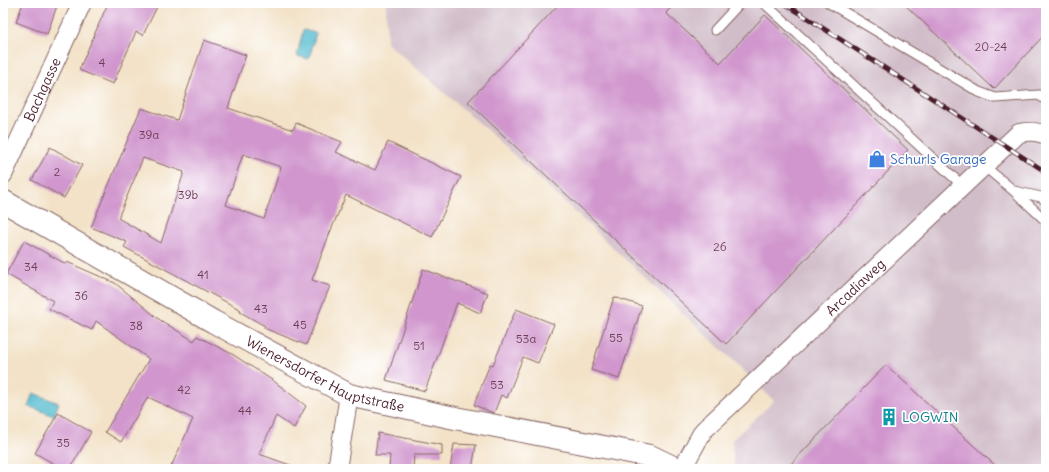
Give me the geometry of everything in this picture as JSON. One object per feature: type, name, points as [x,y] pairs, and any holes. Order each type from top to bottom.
[{"type":"street","name":"Bachgasse","points":[[3,175],[82,3]]},
{"type":"street","name":"Arcadiaweg","points":[[682,469],[703,431],[984,166],[1019,134],[1029,131],[1040,132],[1046,135]]},
{"type":"street","name":"Wienersdorfer Hauptstraße","points":[[3,201],[214,322],[349,395],[650,456],[677,469]]},
{"type":"street","points":[[337,469],[349,395]]},
{"type":"lane","points":[[715,30],[740,3]]},
{"type":"lane","points":[[764,3],[963,186]]},
{"type":"lane","points":[[830,3],[979,92],[996,98],[1039,95],[1046,100]]},
{"type":"lane","points":[[984,166],[1014,191],[1046,221]]},
{"type":"lane","points":[[1014,191],[1041,197],[1046,201]]},
{"type":"shaded area","points":[[386,3],[1046,3],[1046,469],[734,469],[732,440],[774,401],[737,364],[485,128],[387,43]]},
{"type":"water","points":[[303,30],[316,33],[309,59],[297,56]]},
{"type":"water","points":[[33,393],[59,403],[54,416],[28,406]]},
{"type":"building","points":[[23,3],[58,3],[47,34],[16,22]]},
{"type":"building","points":[[108,3],[159,3],[143,35],[136,32],[113,84],[79,70]]},
{"type":"building","points":[[560,3],[675,3],[666,13],[720,63],[765,15],[908,150],[726,344],[468,102]]},
{"type":"building","points":[[903,3],[1046,3],[1046,33],[994,89]]},
{"type":"building","points":[[204,40],[246,55],[228,108],[293,130],[296,123],[342,142],[336,152],[375,170],[388,142],[461,177],[432,237],[346,195],[312,280],[330,286],[306,345],[264,328],[265,326],[240,312],[241,310],[124,247],[127,242],[91,227],[141,108],[177,120]],"holes":[[[243,154],[281,167],[264,219],[226,205]],[[143,158],[184,172],[161,243],[118,218]]]},
{"type":"building","points":[[50,147],[82,165],[64,198],[32,180]]},
{"type":"building","points":[[24,241],[66,264],[67,262],[115,283],[160,320],[194,341],[197,336],[232,354],[275,382],[306,406],[294,428],[276,416],[259,454],[293,466],[293,469],[170,469],[193,419],[148,397],[121,442],[105,432],[149,359],[96,321],[92,330],[49,309],[53,301],[6,274]]},
{"type":"building","points":[[423,269],[488,293],[480,313],[457,303],[425,391],[386,380]]},
{"type":"building","points":[[614,297],[642,306],[619,379],[591,370]]},
{"type":"building","points":[[516,309],[554,324],[538,363],[523,357],[507,398],[501,395],[494,413],[474,405],[490,364],[493,365]]},
{"type":"building","name":"LOGWIN","points":[[886,365],[999,469],[786,469]]},
{"type":"building","points":[[58,413],[91,432],[70,469],[63,469],[35,453]]},
{"type":"building","points":[[378,433],[442,445],[442,455],[414,455],[413,469],[389,469],[390,455],[375,455]]},
{"type":"building","points":[[454,444],[476,445],[472,469],[450,469]]},
{"type":"railway","points":[[784,3],[1046,172]]},
{"type":"place","name":"Schurls Garage","points":[[877,159]]},
{"type":"place","name":"LOGWIN","points":[[889,417]]}]
